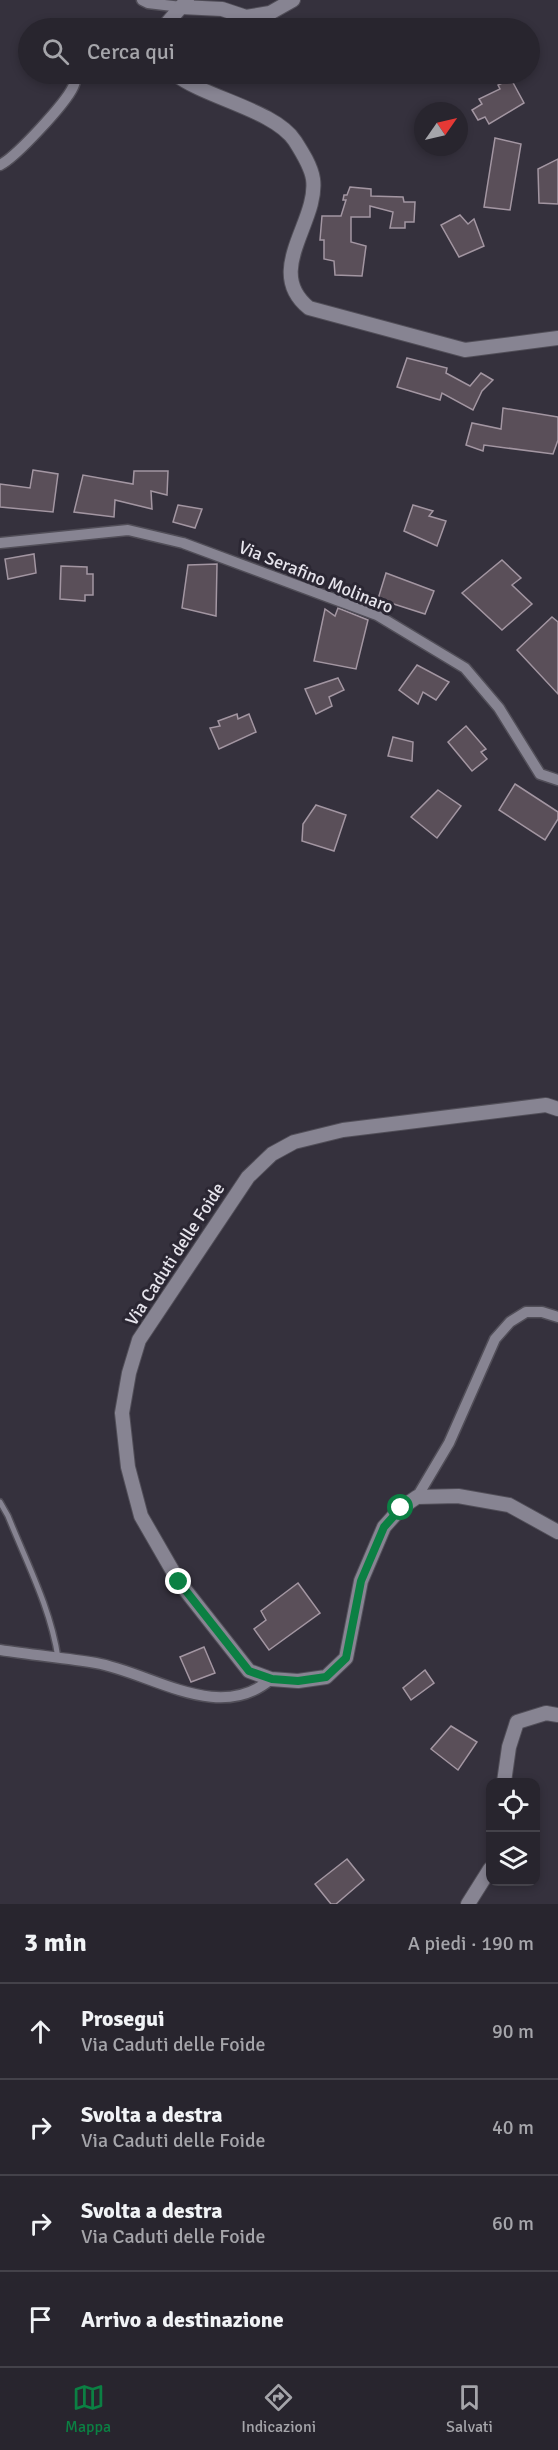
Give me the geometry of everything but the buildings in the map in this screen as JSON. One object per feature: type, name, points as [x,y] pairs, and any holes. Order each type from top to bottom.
[{"type":"street","points":[[142,0],[148,3],[184,4],[222,9],[246,17],[270,13],[293,0]]},
{"type":"street","points":[[172,18],[184,4]]},
{"type":"street","points":[[0,165],[15,155],[62,102],[74,84]]},
{"type":"street","points":[[195,84],[269,120],[294,139],[307,162],[313,179],[312,196],[292,259],[292,286],[298,299],[309,308],[465,350],[558,338]]},
{"type":"street","name":"Via Serafino Molinaro","points":[[0,543],[128,530],[183,543],[377,615],[465,668],[499,708],[540,774],[558,780]]},
{"type":"street","name":"Via Caduti delle Foide","points":[[417,1497],[401,1508],[384,1527],[361,1581],[346,1658],[326,1677],[298,1681],[272,1679],[249,1671],[179,1582],[141,1516],[128,1467],[122,1413],[129,1373],[139,1340],[248,1177],[273,1154],[294,1142],[343,1130],[546,1105],[558,1109]]},
{"type":"street","points":[[417,1497],[448,1443],[495,1339],[510,1322],[526,1312],[542,1312],[558,1317]]},
{"type":"street","points":[[417,1497],[458,1496],[509,1505],[558,1532]]},
{"type":"street","points":[[0,1650],[98,1663],[174,1689],[212,1697],[240,1695],[259,1690],[272,1679]]},
{"type":"street","points":[[505,1778],[509,1747],[517,1722],[546,1713],[558,1715]]},
{"type":"street","points":[[468,1904],[486,1875]]},
{"type":"lane","points":[[0,1502],[8,1516],[47,1614],[55,1638],[58,1658]]},
{"type":"route","points":[[179,1582],[249,1671],[272,1679],[298,1681],[326,1677],[346,1658],[361,1581],[384,1527],[401,1508]]}]
